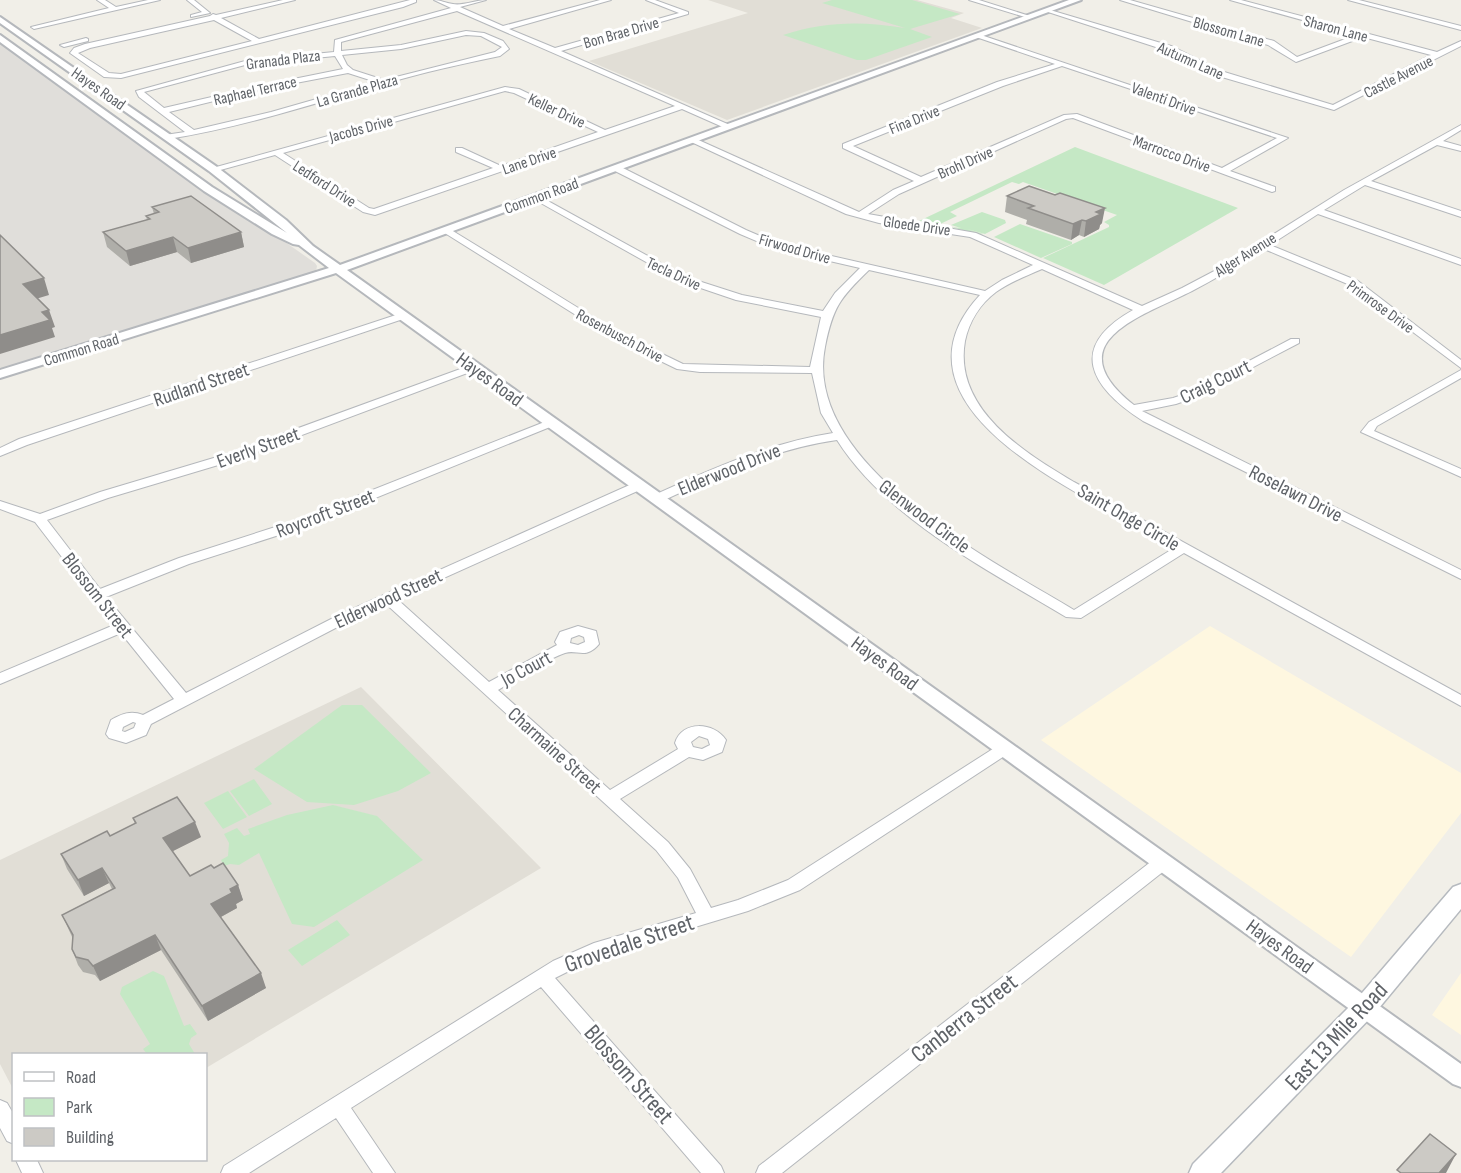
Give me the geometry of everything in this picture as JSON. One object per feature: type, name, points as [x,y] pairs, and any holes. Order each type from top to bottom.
[{"type":"main road","name":"East 13 Mile Road","points":[[1203,1173],[1365,1007],[1461,893]]},
{"type":"street","points":[[100,0],[115,9]]},
{"type":"street","points":[[34,27],[157,0]]},
{"type":"street","points":[[190,0],[207,13],[258,42]]},
{"type":"street","points":[[254,3],[269,0]]},
{"type":"street","points":[[56,57],[74,53],[88,46],[292,0]]},
{"type":"street","points":[[88,80],[107,75],[129,74],[401,6],[413,0]]},
{"type":"street","points":[[436,0],[728,126]]},
{"type":"street","points":[[385,82],[346,71],[337,43],[340,39],[483,0]]},
{"type":"street","points":[[503,28],[608,0]]},
{"type":"street","name":"Bon Brae Drive","points":[[554,51],[686,13],[649,0]]},
{"type":"street","points":[[972,0],[1030,17]]},
{"type":"street","name":"Common Road","points":[[0,374],[338,269],[1077,0]]},
{"type":"street","name":"Blossom Lane","points":[[1123,0],[1271,43],[1296,60],[1362,35]]},
{"type":"street","name":"Sharon Lane","points":[[1233,0],[1438,55]]},
{"type":"street","points":[[1351,0],[1461,28]]},
{"type":"street","name":"Autumn Lane","points":[[1047,11],[1168,48],[1218,74],[1334,108]]},
{"type":"street","points":[[64,45],[207,13]]},
{"type":"street","name":"Hayes Road","points":[[0,19],[5,27],[23,34],[261,204],[309,248],[402,316],[1461,1077]]},
{"type":"street","name":"Granada Plaza","points":[[192,133],[140,92],[245,63],[408,46],[466,33],[476,33],[494,39]]},
{"type":"street","points":[[0,37],[23,34]]},
{"type":"street","name":"Valenti Drive","points":[[978,36],[1284,138],[1223,171]]},
{"type":"street","name":"Hayes Road","points":[[0,37],[113,120],[242,210],[276,232],[309,248]]},
{"type":"street","name":"La Grande Plaza","points":[[170,138],[280,112],[504,50],[505,45],[494,39]]},
{"type":"street","name":"Castle Avenue","points":[[1334,108],[1461,44]]},
{"type":"street","points":[[74,53],[107,75]]},
{"type":"street","name":"Fina Drive","points":[[922,181],[846,146],[1000,84],[1062,64]]},
{"type":"street","name":"Raphael Terrace","points":[[163,111],[250,90],[346,71]]},
{"type":"street","name":"Keller Drive","points":[[509,89],[606,133]]},
{"type":"street","name":"Jacobs Drive","points":[[213,169],[478,94],[509,89]]},
{"type":"street","points":[[94,106],[109,108],[122,104]]},
{"type":"street","name":"Lane Drive","points":[[375,212],[682,106]]},
{"type":"street","points":[[113,120],[128,116],[141,117]]},
{"type":"street","name":"Marrocco Drive","points":[[1074,116],[1272,189]]},
{"type":"street","name":"Brohl Drive","points":[[860,215],[884,198],[1064,117],[1074,116]]},
{"type":"street","name":"Alger Avenue","points":[[1131,409],[1107,385],[1101,375],[1098,352],[1100,344],[1111,328],[1194,286],[1365,182],[1461,127]]},
{"type":"street","name":"Gloede Drive","points":[[692,140],[860,215],[900,224],[958,231],[995,244],[1143,310]]},
{"type":"street","points":[[1436,142],[1461,149]]},
{"type":"street","points":[[459,150],[501,169]]},
{"type":"street","name":"Ledford Drive","points":[[276,152],[366,210],[375,212]]},
{"type":"street","name":"Firwood Drive","points":[[616,168],[762,241],[797,252],[987,294]]},
{"type":"street","points":[[1365,182],[1461,214]]},
{"type":"street","name":"Tecla Drive","points":[[534,198],[683,279],[747,300],[826,315]]},
{"type":"street","points":[[242,210],[261,204]]},
{"type":"street","points":[[1317,211],[1461,262]]},
{"type":"street","name":"Rosenbusch Drive","points":[[445,230],[615,335],[681,367],[815,370]]},
{"type":"street","name":"Primrose Drive","points":[[1262,245],[1354,283],[1461,365]]},
{"type":"street","name":"Saint Onge Circle","points":[[1042,265],[987,294],[966,320],[958,342],[957,359],[963,384],[984,419],[1011,446],[1043,467],[1183,548],[1461,701]]},
{"type":"street","name":"Glenwood Circle","points":[[867,267],[838,297],[826,315],[815,370],[822,398],[838,436],[873,477],[899,502],[945,535],[1071,614],[1083,612],[1183,548]]},
{"type":"street","name":"Rudland Street","points":[[0,452],[23,442],[402,316]]},
{"type":"street","name":"Craig Court","points":[[1131,409],[1176,401],[1192,395],[1295,341]]},
{"type":"street","name":"Everly Street","points":[[39,519],[104,495],[231,457],[474,368]]},
{"type":"street","points":[[1461,373],[1373,424],[1367,432],[1461,473]]},
{"type":"street","name":"Roselawn Drive","points":[[1131,409],[1461,576]]},
{"type":"street","name":"Roycroft Street","points":[[97,595],[183,561],[299,524],[551,423]]},
{"type":"street","name":"Elderwood Drive","points":[[656,499],[764,451],[804,441],[838,436]]},
{"type":"street","name":"Elderwood Street","points":[[144,721],[344,618],[638,486]]},
{"type":"street","points":[[0,505],[39,519]]},
{"type":"street","name":"Blossom Street","points":[[39,519],[122,627],[184,701]]},
{"type":"street","name":"Charmaine Street","points":[[387,598],[671,855],[684,874],[706,916]]},
{"type":"street","points":[[0,679],[122,627]]},
{"type":"street","name":"Jo Court","points":[[487,689],[565,647]]},
{"type":"street","name":"Grovedale Street","points":[[231,1173],[543,976],[594,950],[767,898],[810,876],[1004,749]]},
{"type":"street","points":[[609,798],[687,751]]},
{"type":"street","name":"Canberra Street","points":[[766,1173],[1163,862]]},
{"type":"street","name":"Blossom Street","points":[[543,976],[714,1173]]},
{"type":"street","points":[[338,1106],[385,1173]]},
{"type":"street","points":[[0,1109],[12,1131]]},
{"type":"shaded area","points":[[708,0],[917,0],[964,13],[951,18],[982,28],[727,120],[589,61],[748,13]]},
{"type":"shaded area","points":[[0,41],[315,263],[316,271],[0,371]]},
{"type":"shaded area","points":[[1210,626],[1461,773],[1461,813],[1351,957],[1041,740]]},
{"type":"shaded area","points":[[361,687],[541,868],[207,1067],[207,1053],[12,1053],[12,1087],[0,1064],[0,860]]},
{"type":"shaded area","points":[[1461,973],[1461,1035],[1432,1015]]},
{"type":"green space","points":[[832,0],[912,0],[960,14],[910,29],[932,37],[866,60],[857,60],[783,35],[814,27],[859,23],[905,28],[822,3]]},
{"type":"green space","points":[[1075,147],[1238,208],[1104,285],[1043,258],[1109,227],[1104,222],[1117,215],[1023,182],[1019,184],[1012,182],[950,212],[957,216],[938,225],[909,222],[938,224],[919,221]]},
{"type":"green space","points":[[982,212],[1005,220],[1006,223],[985,234],[967,229],[983,234],[981,235],[951,227],[961,228],[951,225]]},
{"type":"green space","points":[[1020,224],[1072,242],[1072,244],[1041,258],[994,237]]},
{"type":"green space","points":[[342,705],[362,705],[431,773],[398,791],[354,805],[307,802],[254,769]]},
{"type":"green space","points":[[254,779],[272,804],[249,816],[230,791]]},
{"type":"green space","points":[[228,791],[247,817],[223,829],[204,803]]},
{"type":"green space","points":[[333,805],[377,816],[423,860],[314,927],[292,924],[259,853],[239,865],[224,866],[221,860],[228,856],[229,843],[224,834],[237,828],[244,836],[250,834],[248,829],[287,815]]},
{"type":"green space","points":[[337,920],[350,935],[302,966],[288,950]]},
{"type":"green space","points":[[153,971],[164,976],[184,1026],[190,1024],[197,1034],[191,1038],[189,1044],[194,1053],[146,1053],[143,1049],[150,1044],[120,994],[122,987]]},
{"type":"building","points":[[1029,186],[1055,195],[1060,193],[1105,208],[1096,212],[1101,214],[1073,224],[1028,208],[1034,206],[1007,196]]},
{"type":"building","points":[[191,196],[241,232],[188,248],[173,237],[126,251],[103,232],[150,219],[146,216],[159,212],[152,207]]},
{"type":"building","points":[[0,235],[44,278],[23,284],[49,310],[42,312],[50,320],[0,335]]},
{"type":"building","points":[[177,797],[195,822],[163,838],[190,876],[211,865],[214,868],[223,863],[238,885],[230,889],[232,893],[211,904],[261,973],[202,1006],[155,935],[93,966],[88,960],[76,957],[72,949],[73,935],[62,915],[115,888],[102,868],[78,880],[61,854],[107,831],[110,836],[136,823],[133,818]]},
{"type":"building","points":[[1430,1134],[1456,1154],[1439,1173],[1401,1173],[1397,1170]]}]
